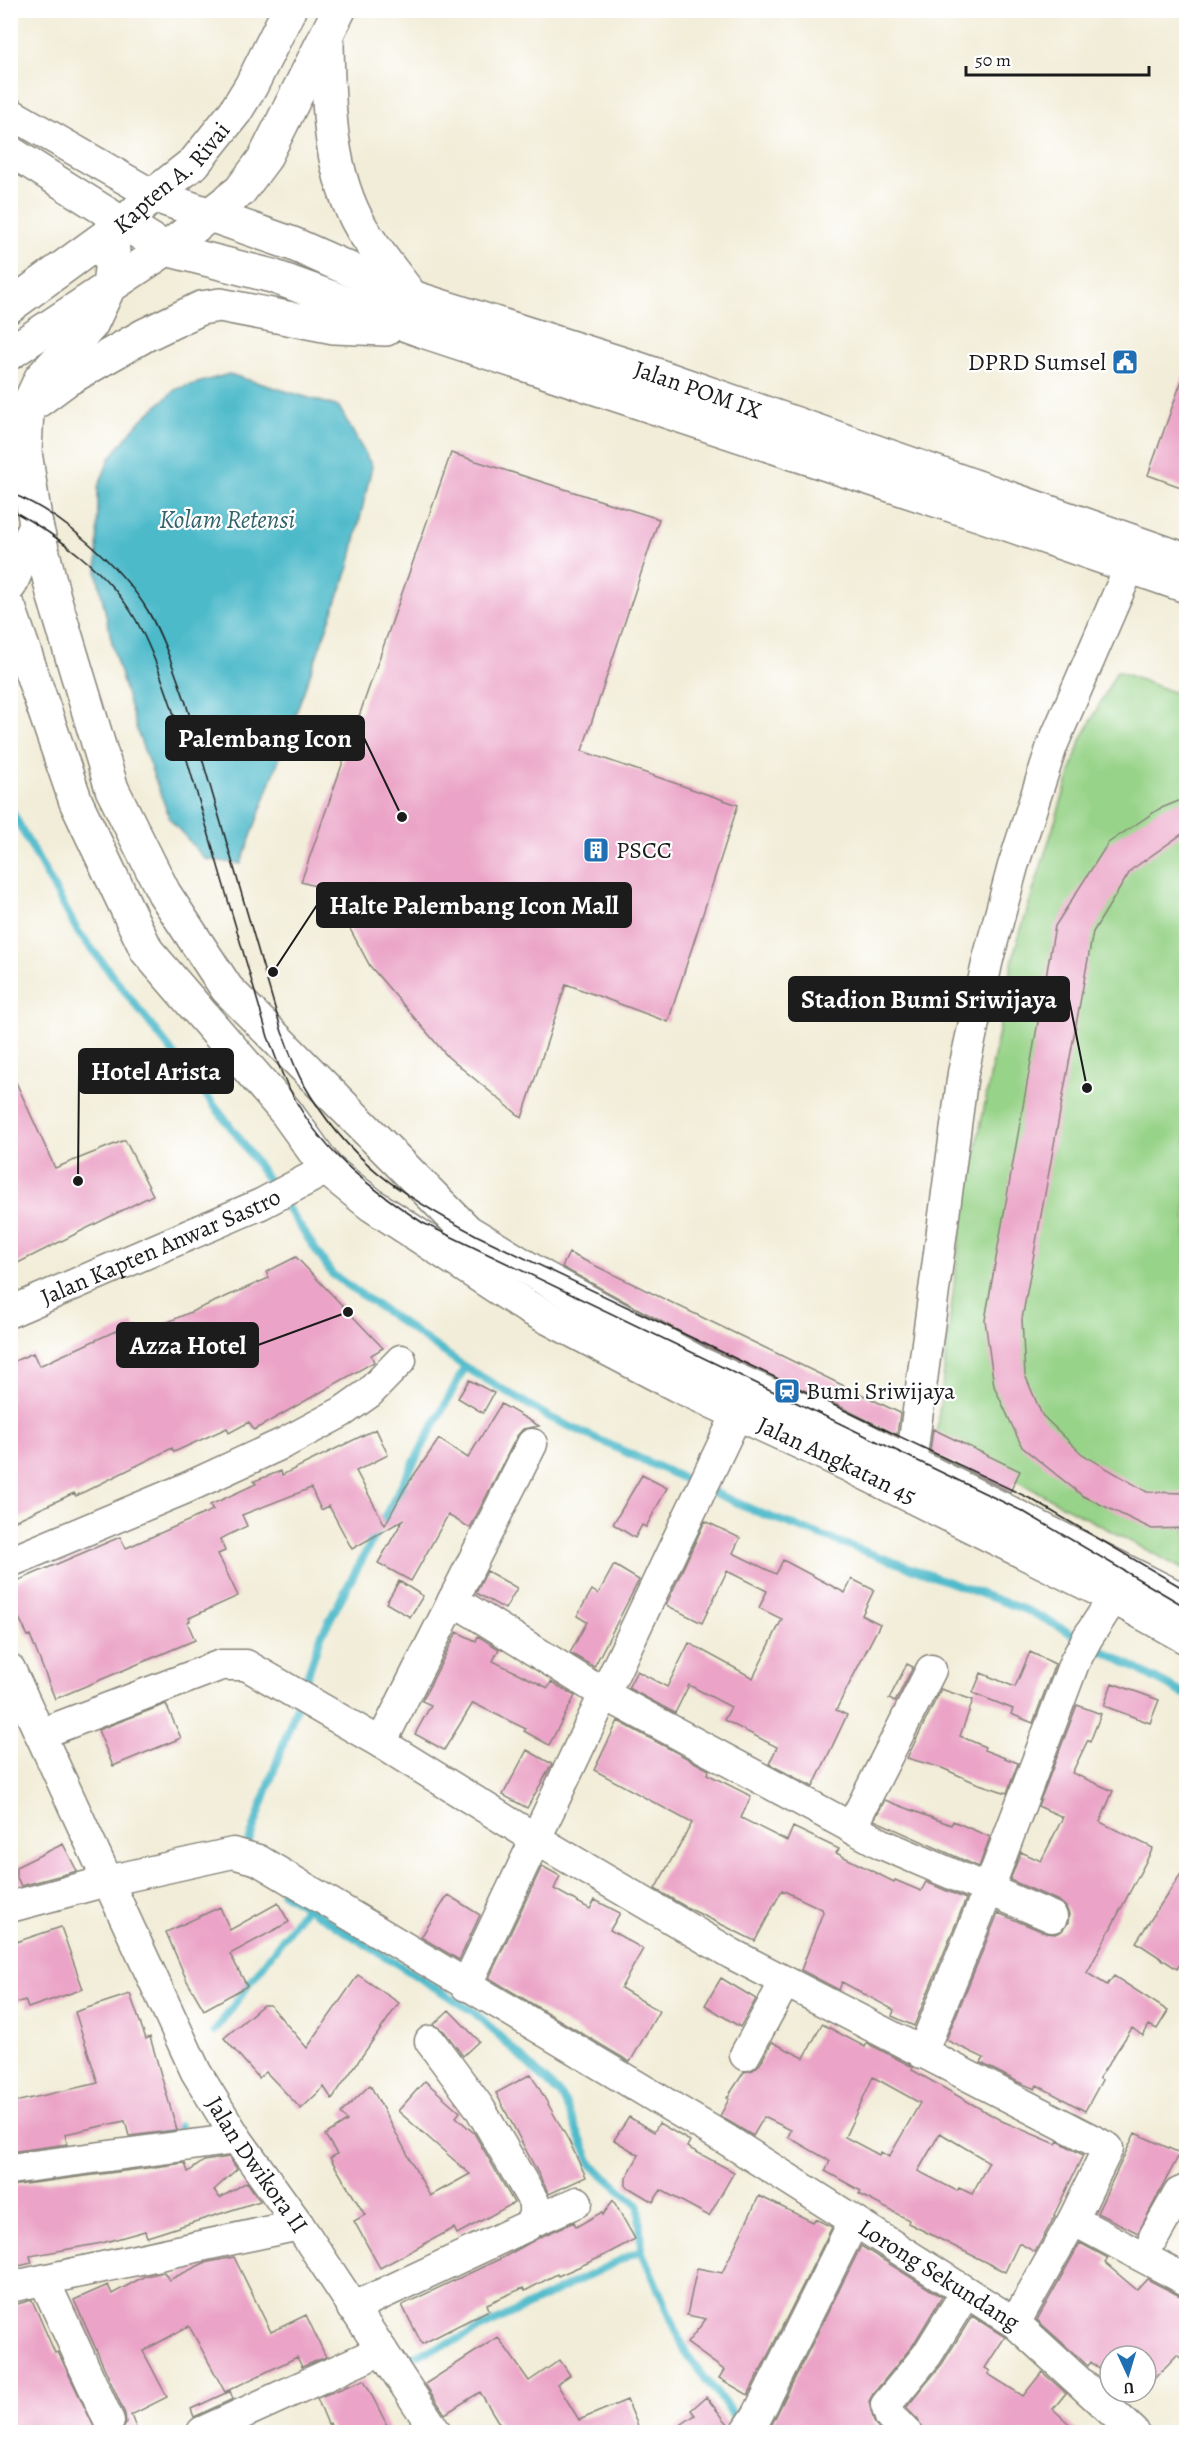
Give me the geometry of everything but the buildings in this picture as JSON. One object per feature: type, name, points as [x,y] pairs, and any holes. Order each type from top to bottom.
[{"type":"main road","name":"Kapten A. Rivai","points":[[10,306],[118,228],[153,195],[195,162],[235,112],[251,86],[289,10]]},
{"type":"main road","points":[[10,353],[166,249],[240,191],[264,159],[333,24]]},
{"type":"main road","points":[[333,24],[328,102],[343,188],[362,229],[412,297]]},
{"type":"main road","name":"Jalan POM IX","points":[[153,195],[294,244],[412,297],[642,370],[1133,555],[1186,586]]},
{"type":"main road","points":[[426,332],[272,276],[166,249],[118,228],[109,287],[91,325],[41,378],[27,408],[25,452],[36,525],[54,597],[112,789],[164,893],[227,989],[467,1231],[544,1278],[689,1358],[911,1463],[1186,1602]]},
{"type":"main road","points":[[27,408],[66,380],[145,335],[201,308],[220,304],[334,327],[426,332]]},
{"type":"main road","name":"Jalan POM IX","points":[[426,332],[1133,555],[1186,561]]},
{"type":"main road","points":[[10,585],[36,525]]},
{"type":"main road","name":"Jalan Angkatan 45","points":[[10,610],[76,802],[147,951],[286,1112],[318,1174],[372,1205],[526,1306],[677,1385],[857,1468],[1114,1597],[1186,1637]]},
{"type":"main road","points":[[76,802],[112,832],[164,893]]},
{"type":"street","points":[[10,113],[153,195]]},
{"type":"street","points":[[10,151],[118,228]]},
{"type":"street","points":[[911,1463],[963,1073],[988,959],[1013,866],[1052,746],[1133,555]]},
{"type":"street","name":"Jalan Kapten Anwar Sastro","points":[[10,1312],[261,1204],[318,1174]]},
{"type":"street","points":[[10,1562],[184,1489],[286,1442],[342,1412],[369,1393],[401,1360]]},
{"type":"street","points":[[466,1986],[738,1412]]},
{"type":"street","points":[[381,1743],[532,1444]]},
{"type":"street","points":[[922,2053],[988,1891],[1074,1663],[1114,1597]]},
{"type":"street","points":[[453,1600],[604,1694],[882,1845],[1053,1917]]},
{"type":"street","points":[[40,1734],[221,1665],[246,1665],[275,1684],[381,1743],[536,1839],[732,1954],[1108,2148],[1073,2220],[1015,2323]]},
{"type":"street","name":"Jalan Dwikora II","points":[[10,1669],[196,2072],[237,2139],[299,2225],[436,2433]]},
{"type":"street","points":[[851,1828],[931,1670]]},
{"type":"street","name":"Lorong Sekundang","points":[[101,1869],[245,1857],[728,2140],[1015,2323],[1134,2433]]},
{"type":"street","points":[[10,1907],[101,1869]]},
{"type":"street","points":[[745,2055],[785,1982]]},
{"type":"street","points":[[430,2041],[479,2107],[534,2202],[536,2212],[532,2222]]},
{"type":"street","points":[[10,2169],[237,2139]]},
{"type":"street","points":[[1154,2237],[1179,2193],[1186,2190]]},
{"type":"street","points":[[352,2308],[577,2202]]},
{"type":"street","points":[[1073,2220],[1186,2280]]},
{"type":"street","points":[[752,2423],[854,2221]]},
{"type":"street","points":[[10,2287],[299,2225]]},
{"type":"street","points":[[44,2280],[109,2421]]},
{"type":"street","points":[[906,2433],[890,2417],[886,2405],[927,2355],[966,2292]]},
{"type":"street","points":[[202,2433],[389,2360]]},
{"type":"green space","points":[[1117,671],[1186,697],[1186,1571],[936,1438],[961,1226],[1015,949],[1080,742]]},
{"type":"water","name":"Kolam Retensi","points":[[229,374],[339,407],[372,466],[349,567],[241,864],[205,859],[170,819],[138,734],[114,652],[97,574],[98,487],[110,458],[137,424],[176,389]]},
{"type":"waterway","points":[[10,808],[77,930],[237,1135],[275,1190]]},
{"type":"waterway","points":[[282,1200],[332,1274],[465,1367],[551,1418],[698,1485]]},
{"type":"waterway","points":[[302,1691],[321,1636],[465,1367]]},
{"type":"waterway","points":[[709,1490],[760,1513],[1031,1612],[1082,1639]]},
{"type":"waterway","points":[[1092,1645],[1186,1695]]},
{"type":"waterway","points":[[246,1850],[298,1702]]},
{"type":"waterway","points":[[282,1892],[474,2012],[562,2096],[592,2165],[639,2206],[641,2250],[687,2355],[743,2427]]},
{"type":"waterway","points":[[214,2032],[306,1907]]},
{"type":"waterway","points":[[157,2135],[173,2132],[180,2126]]},
{"type":"waterway","points":[[397,2362],[455,2341],[641,2250]]},
{"type":"tram line","points":[[10,493],[49,513],[88,542],[122,576],[154,622],[185,700],[282,1032],[300,1077],[320,1110],[358,1155],[401,1190],[478,1236],[1031,1499],[1186,1590]]},
{"type":"tram line","points":[[10,509],[64,543],[96,570],[125,602],[136,620],[171,705],[268,1037],[278,1063],[301,1110],[315,1130],[346,1165],[423,1223],[1024,1512],[1186,1607]]},
{"type":"place","name":"DPRD Sumsel","points":[[1125,362]]},
{"type":"place","name":"Palembang Icon","points":[[402,817]]},
{"type":"place","name":"PSCC","points":[[596,850]]},
{"type":"place","name":"Halte Palembang Icon Mall","points":[[273,972]]},
{"type":"place","name":"Stadion Bumi Sriwijaya","points":[[1087,1088]]},
{"type":"place","name":"Hotel Arista","points":[[78,1181]]},
{"type":"place","name":"Azza Hotel","points":[[348,1312]]},
{"type":"place","name":"Bumi Sriwijaya","points":[[787,1391]]}]
